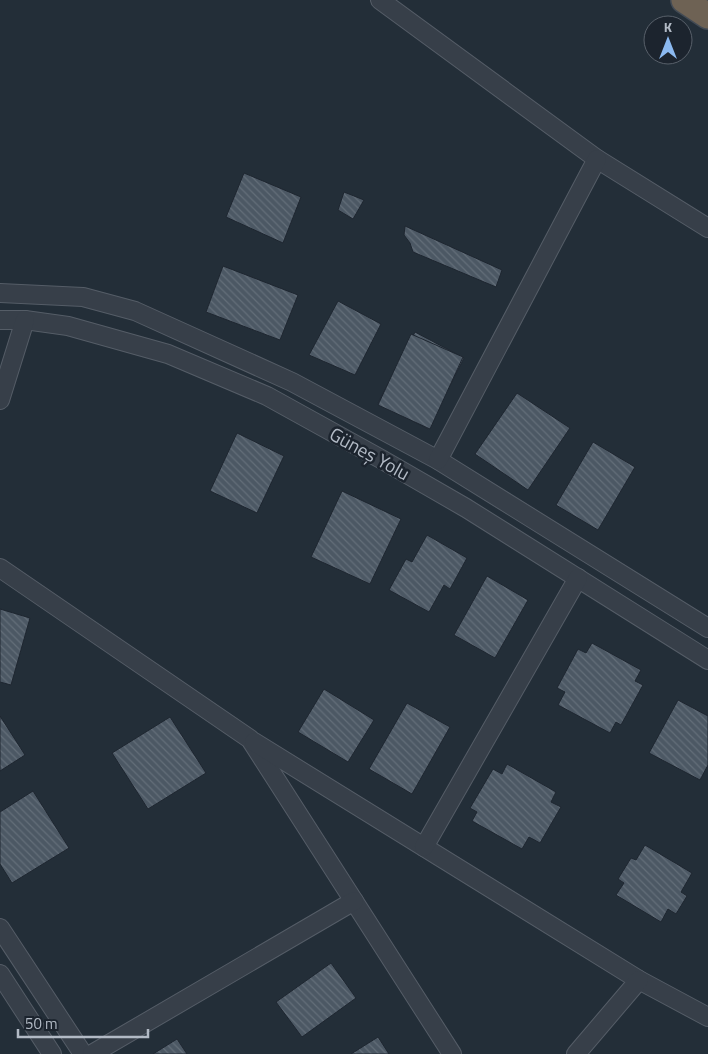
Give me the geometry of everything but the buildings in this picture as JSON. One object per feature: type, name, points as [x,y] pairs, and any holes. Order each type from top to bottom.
[{"type":"highway","points":[[684,0],[708,16]]},
{"type":"street","points":[[380,0],[597,159],[708,228]]},
{"type":"street","points":[[438,460],[597,159]]},
{"type":"street","name":"Güneş Yolu","points":[[0,293],[83,297],[135,311],[292,382],[438,460],[708,628]]},
{"type":"street","points":[[0,400],[25,320]]},
{"type":"street","name":"Güneş Yolu","points":[[0,322],[25,320],[68,326],[168,354],[267,396],[382,459],[466,508],[708,660]]},
{"type":"street","points":[[0,568],[250,739],[640,980],[708,1017]]},
{"type":"street","points":[[424,847],[578,578]]},
{"type":"street","points":[[250,739],[452,1054]]},
{"type":"street","points":[[92,1054],[354,900]]},
{"type":"street","points":[[0,928],[83,1054]]},
{"type":"street","points":[[0,974],[52,1054]]},
{"type":"street","points":[[576,1054],[640,980]]}]
